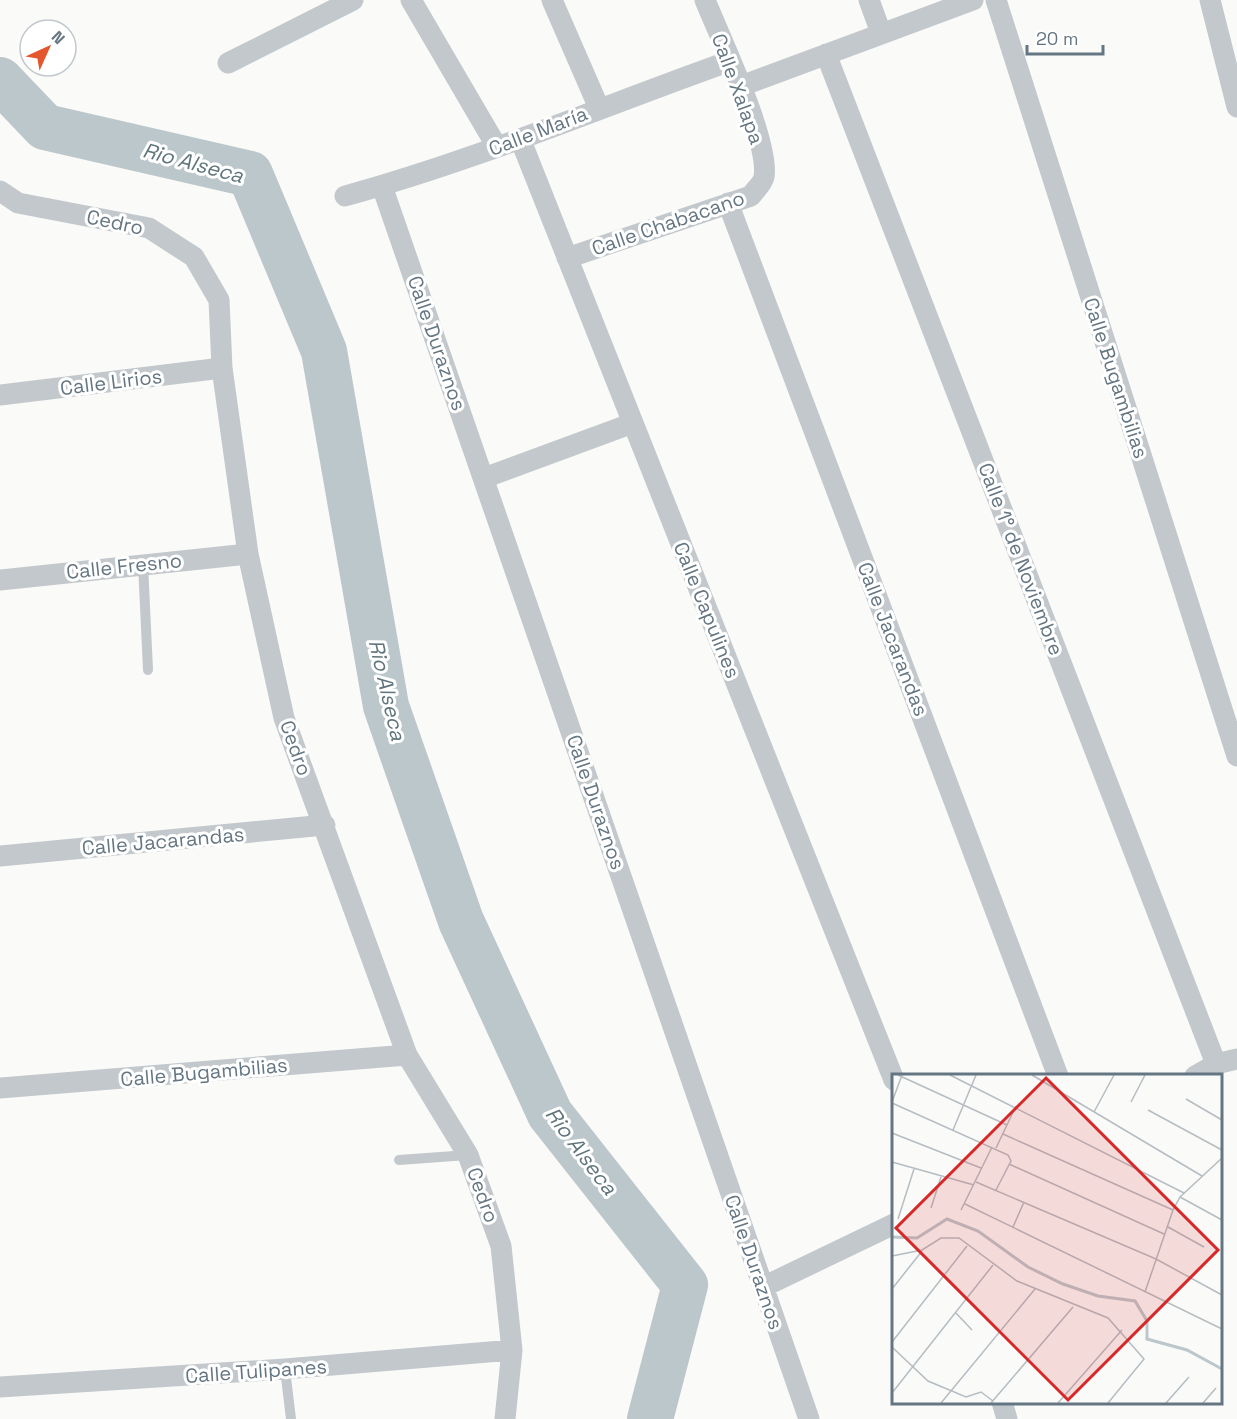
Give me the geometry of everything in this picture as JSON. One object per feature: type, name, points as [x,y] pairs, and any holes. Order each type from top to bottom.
[{"type":"street","points":[[228,63],[353,0]]},
{"type":"street","points":[[411,0],[497,147]]},
{"type":"street","points":[[552,0],[598,108]]},
{"type":"street","name":"Calle Xalapa","points":[[705,0],[741,86],[764,160],[764,179]]},
{"type":"street","points":[[869,0],[881,33]]},
{"type":"street","points":[[741,86],[973,0]]},
{"type":"street","name":"Calle Bugambilias","points":[[996,0],[1237,756]]},
{"type":"street","points":[[1210,0],[1237,107]]},
{"type":"street","name":"Calle 1° de Noviembre","points":[[826,54],[1216,1064]]},
{"type":"street","name":"Calle María","points":[[345,196],[521,141],[598,108],[730,61]]},
{"type":"street","name":"Calle Capulines","points":[[521,141],[892,1075]]},
{"type":"street","name":"Calle Chabacano","points":[[567,258],[751,196],[764,179]]},
{"type":"street","name":"Calle Duraznos","points":[[382,186],[808,1419]]},
{"type":"street","name":"Cedro","points":[[0,191],[9,204],[149,228],[194,257],[219,300],[222,368],[248,554],[284,718],[326,825],[407,1055],[468,1155],[501,1246],[513,1350],[505,1419]]},
{"type":"street","name":"Calle Jacarandas","points":[[728,203],[1057,1074]]},
{"type":"street","name":"Calle Lirios","points":[[0,395],[222,368]]},
{"type":"street","points":[[484,478],[633,423]]},
{"type":"street","name":"Calle Fresno","points":[[0,580],[248,554]]},
{"type":"street","name":"Calle Jacarandas","points":[[0,856],[326,825]]},
{"type":"street","name":"Calle Bugambilias","points":[[0,1088],[407,1055]]},
{"type":"street","points":[[1198,1074],[1216,1064],[1237,1059]]},
{"type":"street","points":[[763,1287],[892,1225]]},
{"type":"street","name":"Calle Tulipanes","points":[[0,1387],[285,1369],[513,1350]]},
{"type":"street","points":[[1003,1404],[1007,1419]]},
{"type":"lane","points":[[143,564],[148,670]]},
{"type":"lane","points":[[399,1160],[468,1155]]},
{"type":"lane","points":[[285,1369],[291,1419]]},
{"type":"waterway","name":"Rio Alseca","points":[[0,80],[45,127],[250,174],[324,351],[386,706],[461,921],[550,1114],[685,1285],[650,1419]]}]
